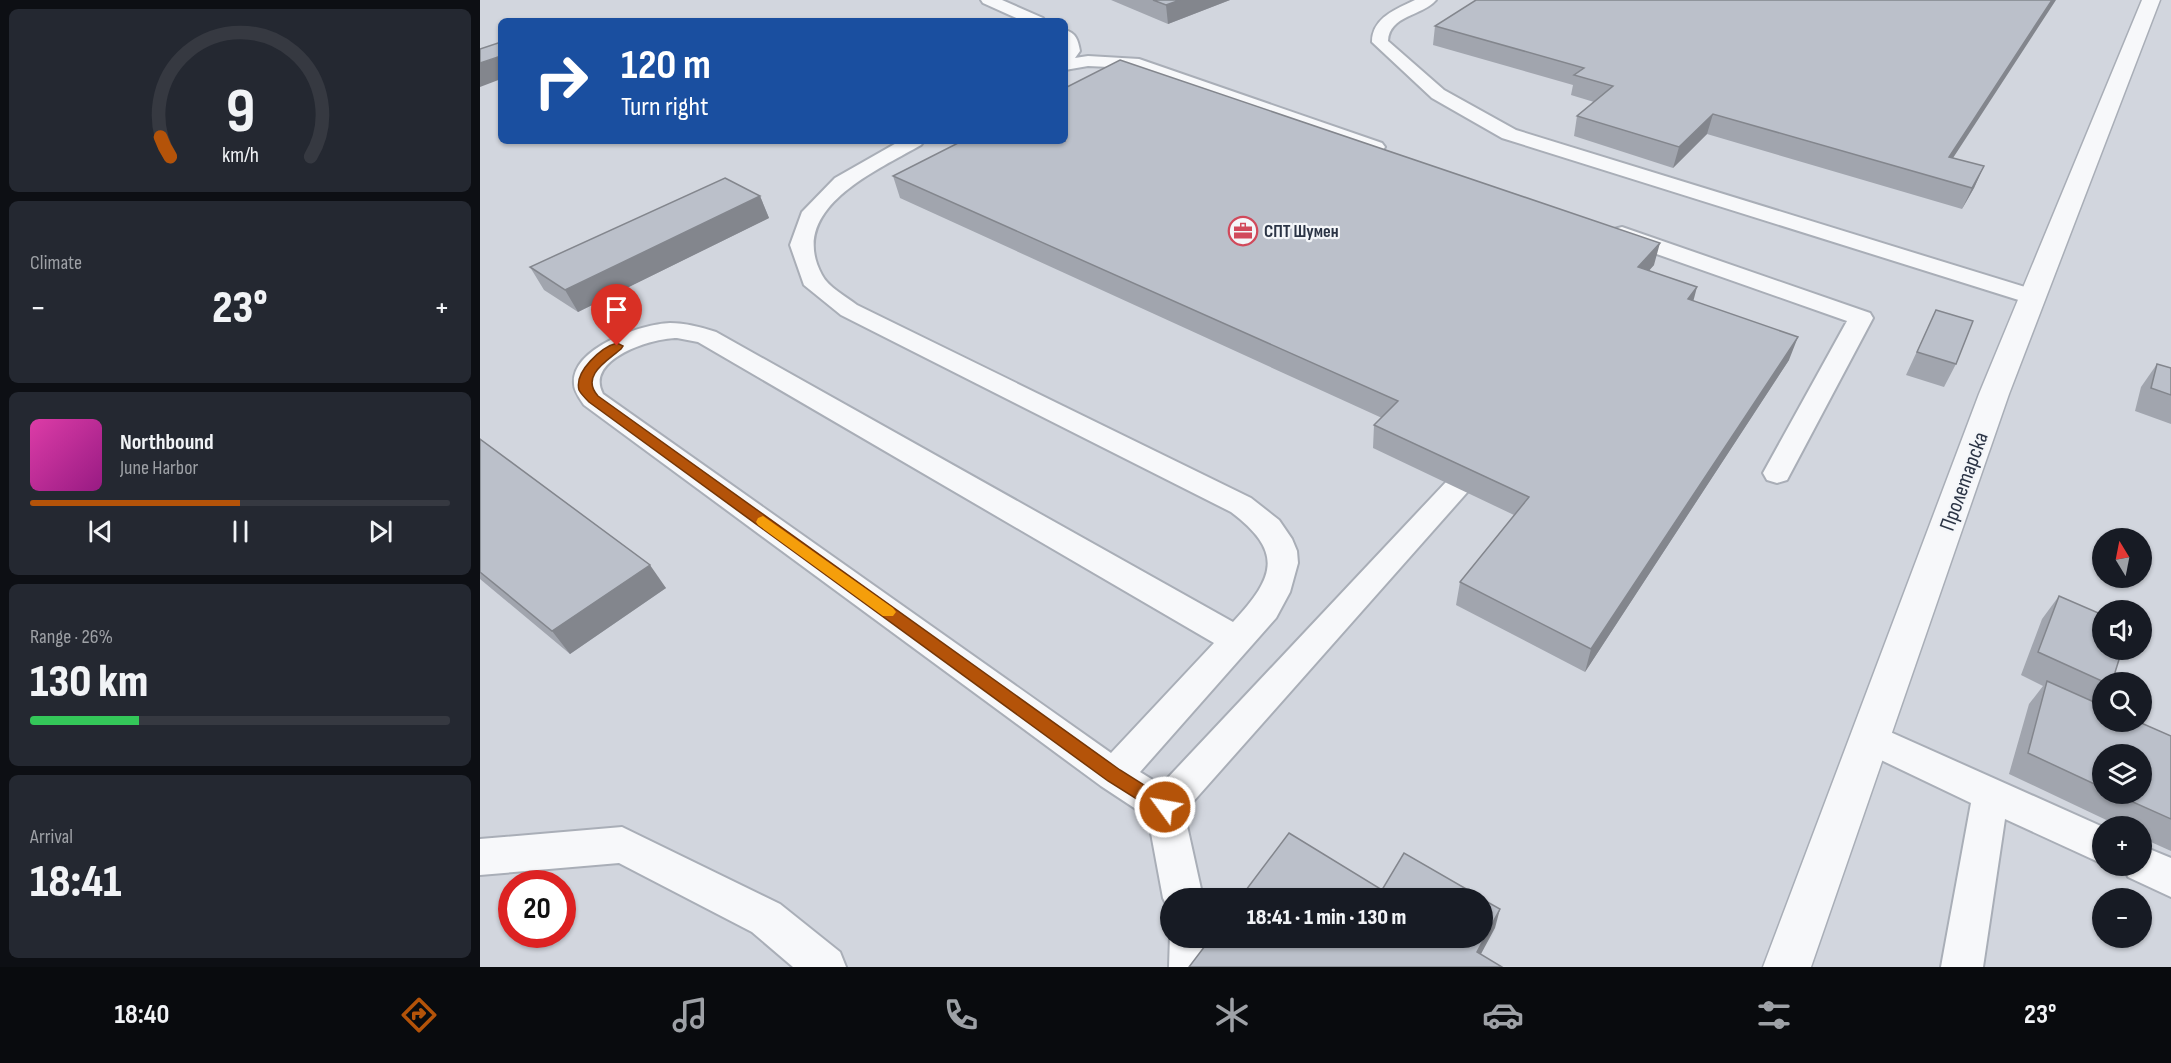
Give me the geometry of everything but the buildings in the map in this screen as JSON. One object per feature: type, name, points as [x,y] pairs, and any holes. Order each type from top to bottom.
[{"type":"street","name":"Пролетарска","points":[[1787,967],[1994,394],[2151,0]]},
{"type":"lane","points":[[989,0],[1030,18]]},
{"type":"lane","points":[[1428,0],[1382,26],[1378,34],[1380,42],[1438,94],[1509,134],[2033,297]]},
{"type":"lane","points":[[1068,38],[1071,51],[1068,55]]},
{"type":"lane","points":[[1068,64],[1088,61],[1133,63],[1398,155]]},
{"type":"lane","points":[[909,144],[842,182],[813,212],[801,245],[812,280],[849,309],[1241,505],[1263,520],[1278,539],[1284,561],[1280,585],[1265,609],[1114,775]]},
{"type":"lane","points":[[1602,227],[1861,318],[1777,473]]},
{"type":"lane","points":[[1181,888],[1165,807],[1114,775],[593,399],[586,390],[585,379],[591,368],[617,346],[657,332],[677,330],[694,332],[707,337],[1237,640]]},
{"type":"lane","points":[[1165,807],[1457,488]]},
{"type":"lane","points":[[1870,738],[2092,841]]},
{"type":"lane","points":[[1962,967],[1990,794]]},
{"type":"lane","points":[[480,857],[622,845],[766,918],[825,967]]},
{"type":"lane","points":[[2152,869],[2171,878]]},
{"type":"lane","points":[[1189,948],[1190,967]]},
{"type":"shaded area","points":[[480,0],[2171,0],[2171,967],[480,967]]},
{"type":"slow traffic","points":[[763,522],[888,612]]},
{"type":"place","name":"СПТ Шумен","points":[[1243,231]]},
{"type":"route","points":[[617,346],[602,356],[585,379],[586,390],[593,399],[1114,775],[1165,807]]}]
